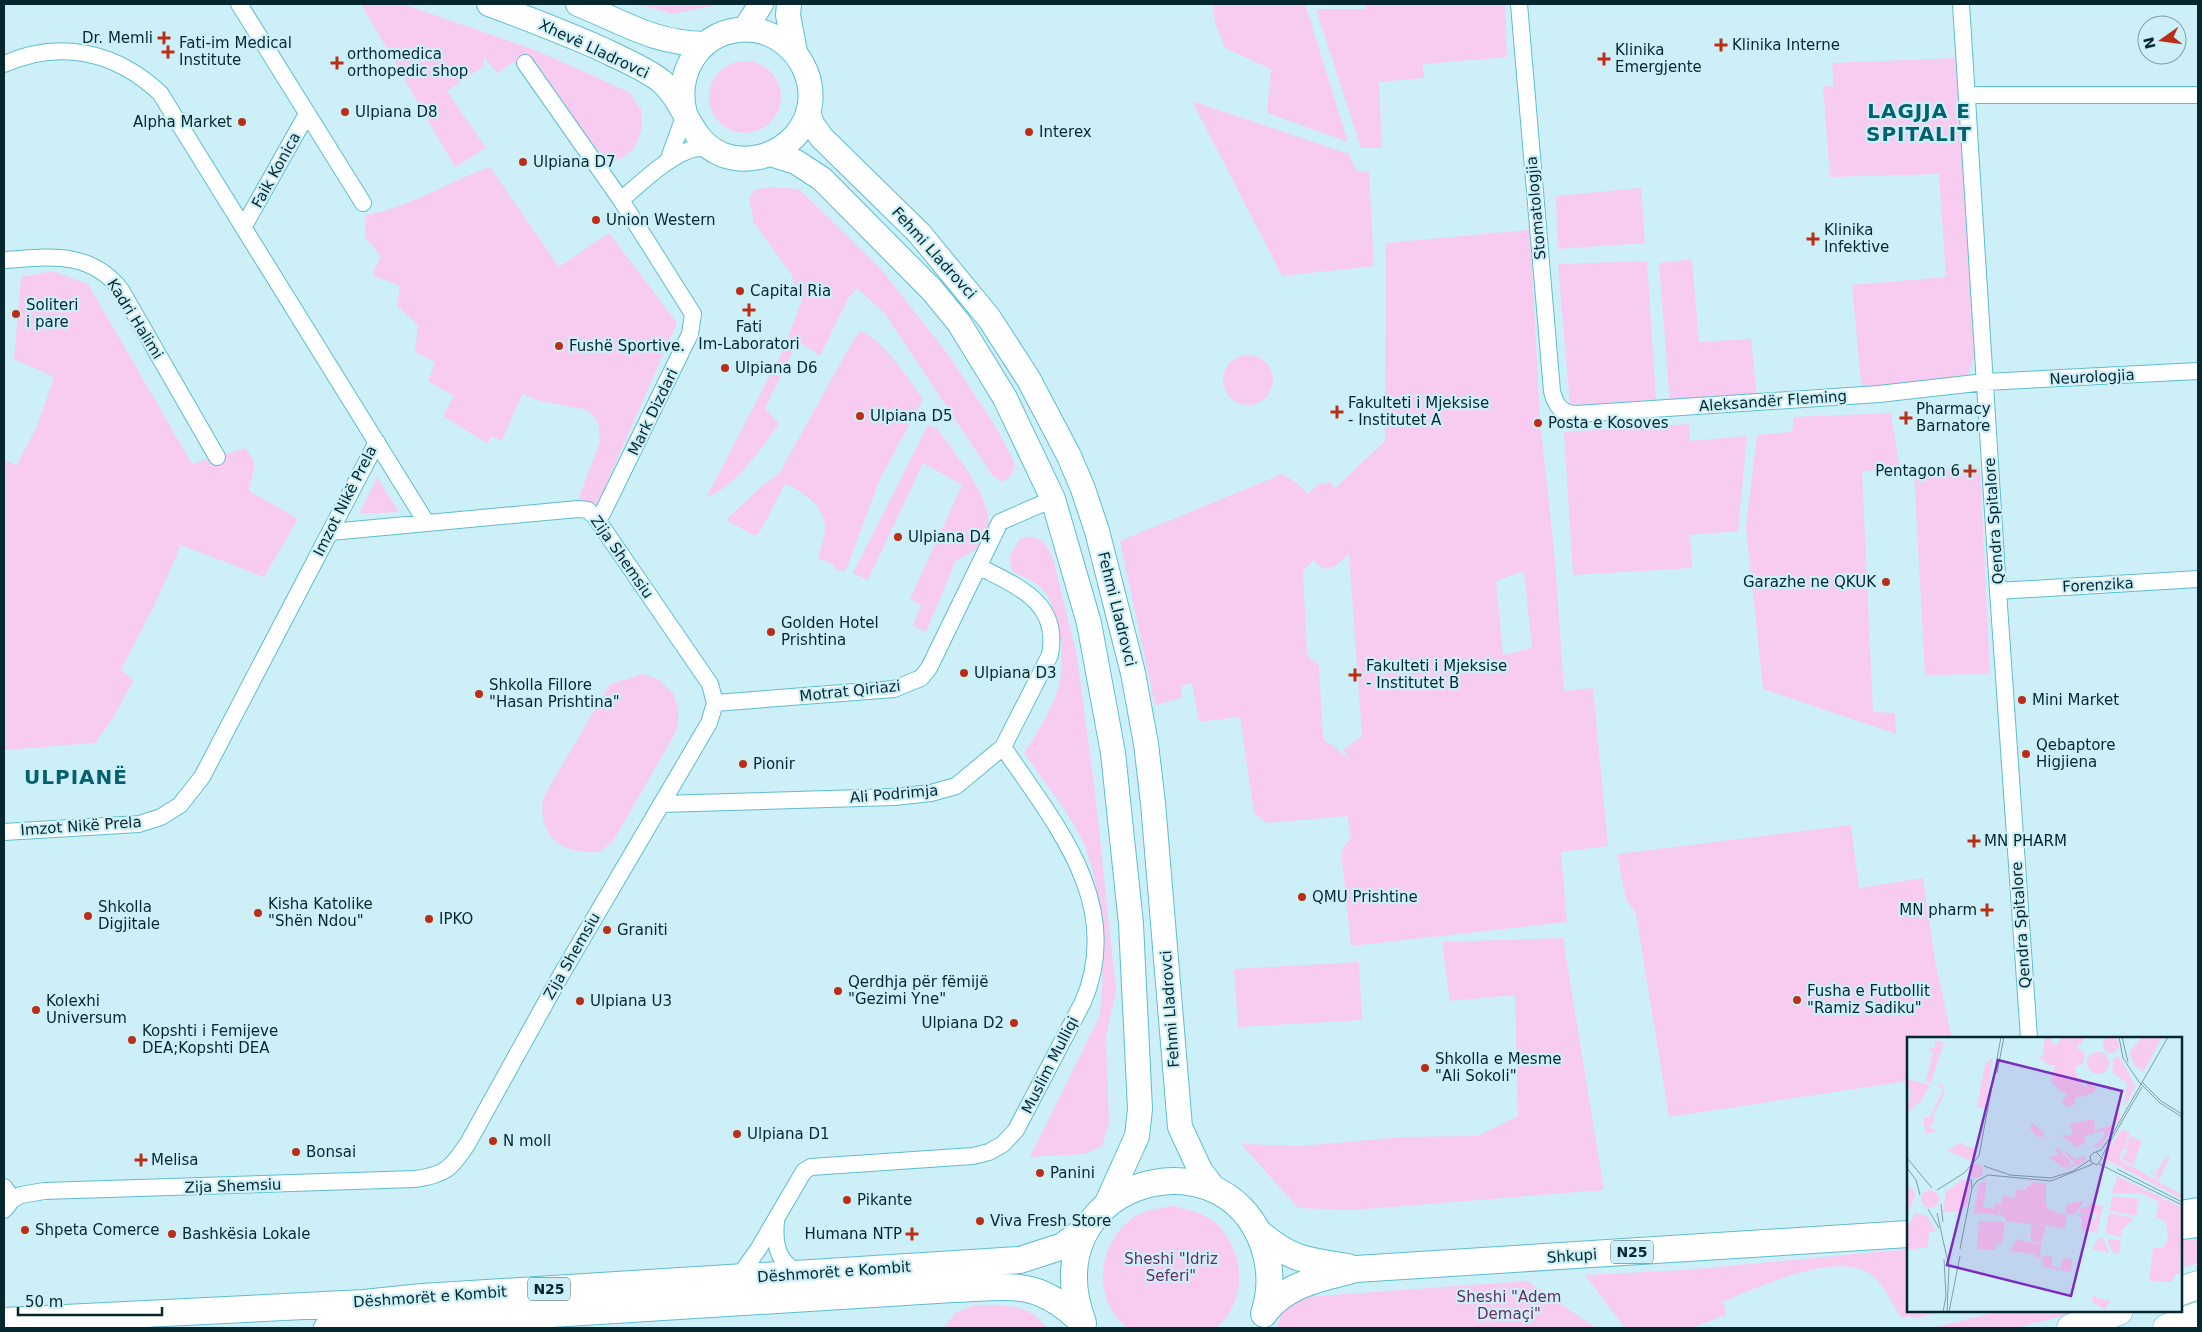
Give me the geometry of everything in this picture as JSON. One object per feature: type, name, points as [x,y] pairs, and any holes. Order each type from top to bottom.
[{"type":"highway","points":[[2182,1291],[2198,1285]]},
{"type":"highway","points":[[2071,1328],[2116,1312]]},
{"type":"highway","points":[[2167,1328],[2198,1316]]},
{"type":"highway","points":[[2194,1328],[2198,1327]]},
{"type":"main road","name":"Xhevë Lladrovci","points":[[489,4],[574,37],[645,70],[674,94],[684,114]]},
{"type":"main road","points":[[578,4],[660,39],[679,43],[705,44]]},
{"type":"main road","points":[[745,29],[761,4]]},
{"type":"main road","points":[[789,4],[788,15],[795,52]]},
{"type":"main road","points":[[745,29],[762,31],[778,38],[795,52],[804,65],[809,80],[811,96],[808,112],[798,133],[790,142],[771,154],[755,158],[738,158],[713,150],[698,138],[684,114],[681,95],[684,76],[692,58],[705,44],[728,32],[745,29]]},
{"type":"main road","name":"Fehmi Lladrovci","points":[[808,112],[812,124],[822,138],[919,233],[989,318],[1010,347],[1038,396],[1083,489],[1097,531],[1133,674],[1146,744],[1154,812],[1180,1127],[1200,1170],[1215,1190]]},
{"type":"main road","name":"Fehmi Lladrovci","points":[[771,154],[796,162],[822,179],[932,290],[958,323],[1005,398],[1053,499],[1089,623],[1103,689],[1123,832],[1132,932],[1140,1109],[1137,1136],[1106,1205]]},
{"type":"main road","points":[[1085,1326],[1073,1286],[1074,1262],[1087,1228],[1106,1205],[1130,1189],[1158,1181],[1187,1181],[1215,1190],[1240,1207],[1258,1232],[1269,1261],[1270,1287],[1261,1320]]},
{"type":"main road","points":[[2182,1214],[2198,1211]]},
{"type":"main road","name":"Dëshmorët e Kombit","points":[[4,1320],[364,1303],[422,1296],[1020,1260],[1063,1246],[1087,1228]]},
{"type":"main road","name":"Shkupi","points":[[1258,1232],[1286,1254],[1303,1260],[1356,1269]]},
{"type":"main road","name":"Shkupi","points":[[1261,1320],[1276,1298],[1286,1292],[1304,1284],[1356,1269],[1907,1234]]},
{"type":"main road","name":"Dëshmorët e Kombit","points":[[327,1328],[953,1289],[1021,1287],[1042,1293],[1064,1305],[1085,1326]]},
{"type":"main road","points":[[4,1304],[36,1319]]},
{"type":"street","name":"Faik Konica","points":[[240,4],[363,203]]},
{"type":"street","name":"Stomatologjia","points":[[1518,4],[1552,391],[1555,403],[1561,409]]},
{"type":"street","name":"Qendra Spitalore","points":[[1961,4],[1998,591],[2029,1037]]},
{"type":"street","name":"Imzot Nikë Prela","points":[[4,64],[36,54],[61,51],[116,62],[141,75],[165,100],[377,442],[202,777],[180,804],[161,817],[138,824],[4,832]]},
{"type":"street","name":"Mark Dizdari","points":[[525,63],[621,200],[693,314],[690,334],[602,514],[596,518]]},
{"type":"street","points":[[1967,95],[2198,95]]},
{"type":"street","name":"Faik Konica","points":[[244,226],[307,114]]},
{"type":"street","points":[[668,162],[684,114]]},
{"type":"street","points":[[621,200],[668,162],[697,148],[713,150]]},
{"type":"street","name":"Kadri Halimi","points":[[4,260],[64,258],[83,261],[110,276],[130,305],[217,457]]},
{"type":"street","name":"Neurologjia","points":[[1985,382],[2198,371]]},
{"type":"street","name":"Aleksandër Fleming","points":[[1561,409],[1570,414],[1577,414],[1879,394],[1985,382]]},
{"type":"street","points":[[377,442],[426,522]]},
{"type":"street","name":"Motrat Qiriazi","points":[[715,703],[894,689],[921,678],[929,668],[980,567],[1000,522],[1007,517],[1053,499]]},
{"type":"street","name":"Zija Shemsiu","points":[[7,1199],[44,1191],[370,1182],[414,1179],[441,1174],[450,1168],[468,1143],[561,975],[709,722],[715,703],[710,684],[596,518],[588,510],[578,509],[426,522],[331,532]]},
{"type":"street","name":"Ali Podrimja","points":[[661,804],[896,797],[931,793],[956,786],[1003,747],[1050,655],[1052,640],[1050,626],[1044,610],[1033,598],[1017,586],[980,567]]},
{"type":"street","name":"Forenzika","points":[[1998,591],[2198,579]]},
{"type":"street","name":"Muslim Mulliqi","points":[[738,1278],[776,1220],[798,1178],[811,1167],[959,1157],[989,1152],[1004,1144],[1025,1114],[1083,1002],[1096,963],[1094,918],[1087,887],[1071,850],[1003,747]]},
{"type":"street","points":[[2182,1201],[2198,1198]]},
{"type":"street","name":"Muslim Mulliqi","points":[[776,1220],[775,1235],[778,1254],[783,1263],[801,1274]]},
{"type":"street","points":[[2182,1231],[2198,1229]]},
{"type":"green space","points":[[361,4],[402,4],[535,50],[629,92],[641,109],[642,127],[635,148],[622,158],[612,161],[602,154],[581,131],[533,65],[521,72],[513,62],[497,73],[483,56],[484,66],[447,91],[486,148],[455,167]]},
{"type":"green space","points":[[638,4],[715,4],[673,14]]},
{"type":"green space","points":[[1213,4],[1305,4],[1348,142],[1267,113],[1271,69],[1225,48],[1215,22]]},
{"type":"green space","points":[[1366,4],[1505,4],[1507,57],[1423,64],[1424,78],[1379,82],[1382,148],[1361,148],[1316,9],[1366,9]]},
{"type":"green space","points":[[1957,58],[1974,358],[1968,374],[1956,384],[1862,393],[1852,285],[1946,277],[1939,174],[1830,177],[1823,86],[1834,87],[1832,63]]},
{"type":"green space","points":[[752,61],[771,71],[779,83],[781,97],[779,111],[771,123],[759,131],[738,133],[719,123],[711,111],[709,90],[719,71],[731,63]]},
{"type":"green space","points":[[1192,101],[1349,154],[1357,172],[1369,171],[1374,266],[1282,276]]},
{"type":"green space","points":[[490,167],[559,267],[609,233],[677,323],[597,505],[578,500],[600,442],[598,422],[587,410],[540,401],[522,394],[502,441],[491,436],[488,444],[443,416],[454,396],[428,381],[435,362],[415,352],[418,325],[397,306],[400,286],[372,275],[381,256],[365,237],[366,215],[398,206]]},
{"type":"green space","points":[[769,187],[799,189],[880,268],[950,357],[997,429],[1015,464],[1008,479],[1002,482],[992,475],[885,314],[857,288],[849,297],[820,356],[798,341],[765,408],[779,424],[747,466],[717,493],[706,498],[783,351],[802,300],[792,275],[754,223],[749,199],[754,190]]},
{"type":"green space","points":[[1641,188],[1645,243],[1558,249],[1556,196]]},
{"type":"green space","points":[[1530,230],[1540,420],[1555,560],[1564,691],[1593,688],[1608,846],[1561,852],[1567,922],[1351,946],[1341,851],[1350,840],[1348,816],[1267,823],[1254,813],[1240,717],[1199,722],[1192,683],[1181,686],[1182,698],[1155,705],[1120,541],[1282,474],[1297,483],[1308,494],[1317,485],[1330,482],[1335,488],[1385,441],[1386,243]],"holes":[[[1349,554],[1362,736],[1343,750],[1351,760],[1323,739],[1319,666],[1307,655],[1303,571],[1313,560],[1324,569],[1336,566]],[[1524,571],[1532,648],[1503,655],[1496,581]]]},
{"type":"green space","points":[[1692,259],[1699,342],[1751,339],[1757,397],[1670,403],[1659,263]]},
{"type":"green space","points":[[1647,261],[1656,400],[1570,405],[1558,264]]},
{"type":"green space","points":[[52,271],[88,284],[192,464],[246,448],[255,464],[249,491],[298,519],[264,577],[181,545],[156,602],[121,670],[134,680],[113,718],[95,743],[4,750],[4,460],[17,465],[37,426],[54,377],[14,359],[21,277]]},
{"type":"green space","points":[[861,331],[888,352],[923,399],[880,479],[848,565],[844,571],[835,570],[833,564],[818,558],[824,535],[824,521],[812,501],[792,487],[785,484],[761,530],[755,536],[726,520],[764,484],[779,474],[855,337]]},
{"type":"green space","points":[[1243,355],[1253,355],[1266,362],[1273,375],[1273,385],[1266,398],[1253,405],[1243,405],[1234,401],[1227,394],[1223,385],[1223,375],[1227,366],[1234,359]]},
{"type":"green space","points":[[1891,413],[1900,469],[1862,471],[1873,712],[1895,713],[1896,734],[1763,689],[1746,527],[1757,435],[1792,432],[1794,417]]},
{"type":"green space","points":[[1689,424],[1690,441],[1747,436],[1738,531],[1690,535],[1692,568],[1573,575],[1564,432]]},
{"type":"green space","points":[[928,425],[937,428],[961,461],[983,498],[988,517],[987,534],[977,548],[956,560],[926,632],[913,626],[921,605],[910,599],[962,485],[923,463],[868,580],[853,573]]},
{"type":"green space","points":[[1980,467],[1990,674],[1925,675],[1914,472]]},
{"type":"green space","points":[[377,477],[399,512],[359,514]]},
{"type":"green space","points":[[1034,537],[1044,542],[1053,558],[1077,657],[1095,792],[1116,991],[1106,1036],[1109,1124],[1102,1146],[1085,1154],[1030,1157],[1099,1017],[1103,975],[1103,950],[1098,900],[1088,854],[1068,815],[1024,753],[1052,706],[1061,674],[1062,658],[1056,620],[1048,598],[1036,584],[1012,571],[1009,556],[1021,538]]},
{"type":"green space","points":[[643,674],[658,679],[673,693],[678,708],[678,724],[675,734],[613,841],[600,852],[586,852],[564,847],[555,841],[544,824],[542,812],[543,798],[610,684]]},
{"type":"green space","name":"Fusha e Futbollit \"Ramiz Sadiku\"","points":[[1851,825],[1859,888],[1923,878],[1935,961],[1952,1037],[1907,1037],[1907,1081],[1669,1117],[1636,914],[1626,899],[1617,854]]},
{"type":"green space","points":[[1563,938],[1604,1190],[1353,1210],[1298,1208],[1241,1144],[1301,1146],[1402,1137],[1478,1136],[1518,1116],[1515,995],[1450,1001],[1442,942]]},
{"type":"green space","points":[[1359,962],[1362,1020],[1238,1027],[1234,969]]},
{"type":"green space","name":"Sheshi \"Idriz Seferi\"","points":[[1174,1206],[1206,1217],[1216,1223],[1226,1234],[1233,1247],[1239,1276],[1238,1291],[1234,1305],[1215,1328],[1127,1328],[1108,1303],[1104,1289],[1105,1259],[1110,1245],[1130,1220],[1150,1210]]},
{"type":"green space","points":[[2198,1239],[2198,1263],[2182,1268],[2182,1240]]},
{"type":"green space","points":[[1907,1249],[1907,1312],[1940,1312],[1921,1317],[1901,1317],[1885,1290],[1873,1276],[1858,1269],[1840,1266],[1798,1273],[1723,1301],[1726,1315],[1691,1328],[1625,1328],[1585,1275],[1685,1270]]},
{"type":"green space","name":"Sheshi \"Adem Demaçi\"","points":[[1527,1281],[1596,1328],[1277,1328],[1282,1311],[1305,1297]]},
{"type":"green space","points":[[974,1305],[1014,1307],[1032,1314],[1047,1328],[944,1328],[955,1313]]},
{"type":"green space","points":[[1996,1312],[2080,1312],[2014,1328],[1932,1328]]},
{"type":"place","name":"Dr. Memli","points":[[164,38]]},
{"type":"place","name":"Klinika Interne","points":[[1721,45]]},
{"type":"place","name":"Fati-im Medical Institute","points":[[168,52]]},
{"type":"place","name":"Klinika Emergjente","points":[[1604,59]]},
{"type":"place","name":"orthomedica orthopedic shop","points":[[337,63]]},
{"type":"place","name":"Ulpiana D8","points":[[345,112]]},
{"type":"place","name":"Alpha Market","points":[[242,122]]},
{"type":"place","name":"Interex","points":[[1029,132]]},
{"type":"place","name":"Ulpiana D7","points":[[523,162]]},
{"type":"place","name":"Union Western","points":[[596,220]]},
{"type":"place","name":"Klinika Infektive","points":[[1813,239]]},
{"type":"place","name":"Capital Ria","points":[[740,291]]},
{"type":"place","name":"Fati Im-Laboratori","points":[[749,310]]},
{"type":"place","name":"Soliteri i pare","points":[[16,314]]},
{"type":"place","name":"Fushë Sportive.","points":[[559,346]]},
{"type":"place","name":"Ulpiana D6","points":[[725,368]]},
{"type":"place","name":"Fakulteti i Mjeksise - Institutet A","points":[[1337,412]]},
{"type":"place","name":"Ulpiana D5","points":[[860,416]]},
{"type":"place","name":"Pharmacy Barnatore","points":[[1906,418]]},
{"type":"place","name":"Posta e Kosoves","points":[[1538,423]]},
{"type":"place","name":"Pentagon 6","points":[[1970,471]]},
{"type":"place","name":"Ulpiana D4","points":[[898,537]]},
{"type":"place","name":"Garazhe ne QKUK","points":[[1886,582]]},
{"type":"place","name":"Golden Hotel Prishtina","points":[[771,632]]},
{"type":"place","name":"Ulpiana D3","points":[[964,673]]},
{"type":"place","name":"Fakulteti i Mjeksise - Institutet B","points":[[1355,675]]},
{"type":"place","name":"Shkolla Fillore \"Hasan Prishtina\"","points":[[479,694]]},
{"type":"place","name":"Mini Market","points":[[2022,700]]},
{"type":"place","name":"Qebaptore Higjiena","points":[[2026,754]]},
{"type":"place","name":"Pionir","points":[[743,764]]},
{"type":"place","name":"MN PHARM","points":[[1974,841]]},
{"type":"place","name":"QMU Prishtine","points":[[1302,897]]},
{"type":"place","name":"MN pharm","points":[[1987,910]]},
{"type":"place","name":"Kisha Katolike \"Shën Ndou\"","points":[[258,913]]},
{"type":"place","name":"Shkolla Digjitale","points":[[88,916]]},
{"type":"place","name":"IPKO","points":[[429,919]]},
{"type":"place","name":"Graniti","points":[[607,930]]},
{"type":"place","name":"Qerdhja për fëmijë \"Gezimi Yne\"","points":[[838,991]]},
{"type":"place","name":"Fusha e Futbollit \"Ramiz Sadiku\"","points":[[1797,1000]]},
{"type":"place","name":"Ulpiana U3","points":[[580,1001]]},
{"type":"place","name":"Kolexhi Universum","points":[[36,1010]]},
{"type":"place","name":"Ulpiana D2","points":[[1014,1023]]},
{"type":"place","name":"Kopshti i Femijeve DEA;Kopshti DEA","points":[[132,1040]]},
{"type":"place","name":"Shkolla e Mesme \"Ali Sokoli\"","points":[[1425,1068]]},
{"type":"place","name":"Ulpiana D1","points":[[737,1134]]},
{"type":"place","name":"N moll","points":[[493,1141]]},
{"type":"place","name":"Bonsai","points":[[296,1152]]},
{"type":"place","name":"Melisa","points":[[141,1160]]},
{"type":"place","name":"Panini","points":[[1040,1173]]},
{"type":"place","name":"Pikante","points":[[847,1200]]},
{"type":"place","name":"Viva Fresh Store","points":[[980,1221]]},
{"type":"place","name":"Shpeta Comerce","points":[[25,1230]]},
{"type":"place","name":"Bashkësia Lokale","points":[[172,1234]]},
{"type":"place","name":"Humana NTP","points":[[912,1234]]},
{"type":"district","name":"LAGJJA E SPITALIT","points":[[1919,122]]},
{"type":"district","name":"ULPIANË","points":[[76,777]]}]
